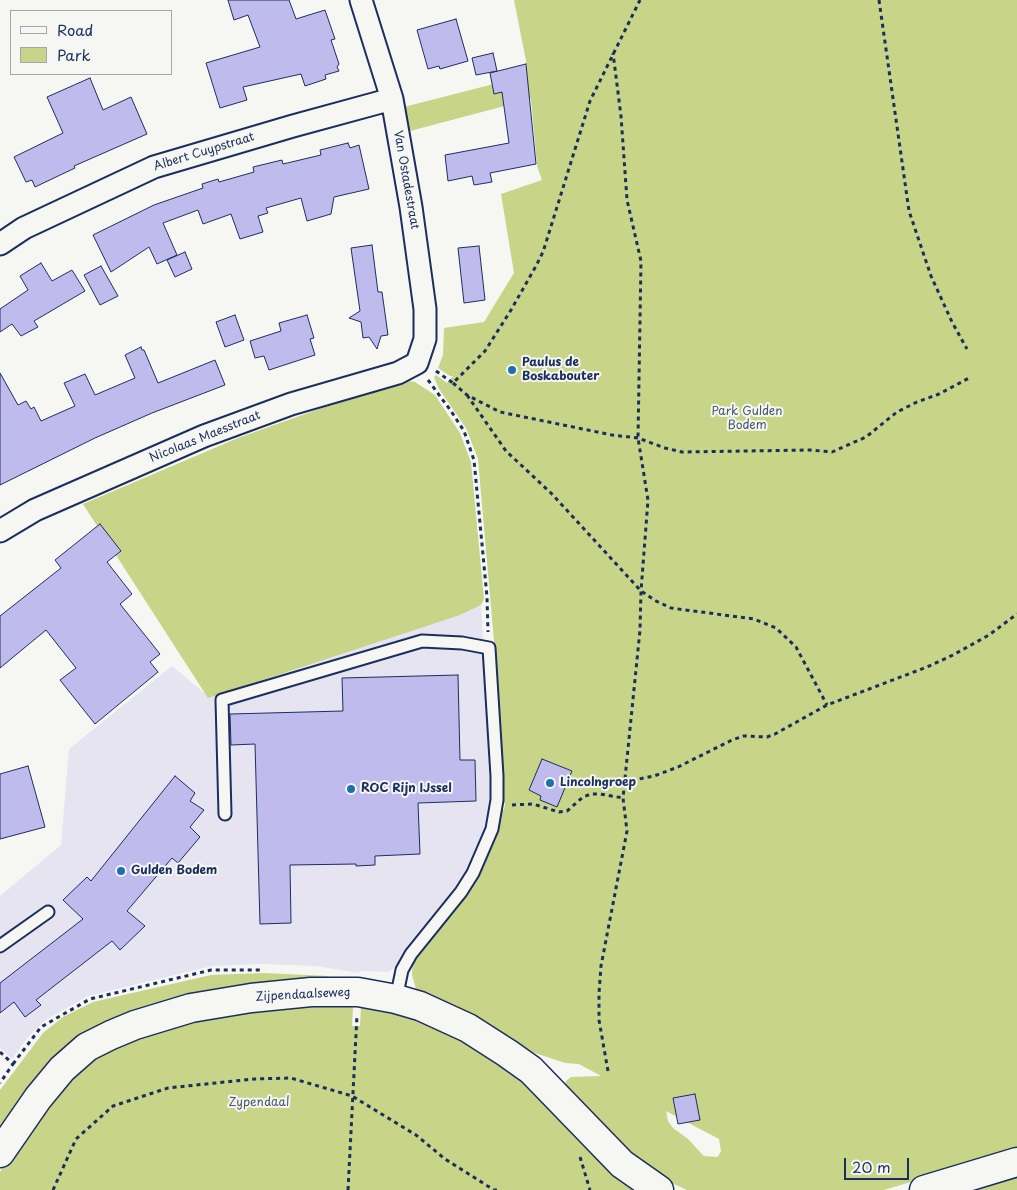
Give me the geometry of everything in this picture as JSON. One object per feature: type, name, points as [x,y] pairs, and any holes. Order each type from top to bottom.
[{"type":"main road","name":"Zijpendaalseweg","points":[[0,1154],[38,1098],[62,1069],[87,1047],[111,1035],[135,1025],[191,1008],[251,998],[303,993],[358,992],[396,999],[420,1006],[468,1028],[507,1053],[531,1070],[622,1164],[658,1190]]},
{"type":"main road","points":[[924,1190],[1017,1162]]},
{"type":"street","name":"Van Ostadestraat","points":[[361,0],[392,99],[411,207],[425,308],[425,339],[417,363]]},
{"type":"street","name":"Albert Cuypstraat","points":[[0,244],[24,228],[154,167],[392,99]]},
{"type":"street","name":"Nicolaas Maesstraat","points":[[0,531],[35,510],[204,436],[291,404],[398,373],[417,363]]},
{"type":"lane","points":[[226,814],[222,700],[422,641],[462,643],[489,648],[497,776],[496,807],[492,828],[473,873],[461,892],[411,954],[402,970],[396,999]]},
{"type":"lane","points":[[0,946],[48,912]]},
{"type":"path","points":[[453,383],[485,351],[511,310],[543,252],[590,101],[640,0]]},
{"type":"path","points":[[878,0],[909,211],[932,276],[952,322],[967,349]]},
{"type":"path","points":[[608,1071],[599,1020],[599,993],[601,966],[626,831],[622,798],[640,630],[648,500],[638,438],[641,261],[627,200],[622,116],[614,53]]},
{"type":"path","points":[[417,363],[438,372],[467,395],[500,412],[595,432],[638,438],[682,452],[810,450],[832,452],[866,437],[897,412],[917,402],[940,394],[969,378]]},
{"type":"path","points":[[417,363],[464,431],[474,460],[487,597],[489,648]]},
{"type":"path","points":[[467,395],[506,451],[551,493],[641,592],[671,608],[754,619],[776,628],[796,647],[827,705]]},
{"type":"path","points":[[624,782],[654,776],[678,767],[744,736],[766,737],[775,734],[827,705],[927,667],[952,655],[989,635],[1017,614]]},
{"type":"path","points":[[496,807],[533,804],[559,812],[567,811],[583,797],[591,794],[622,798]]},
{"type":"path","points":[[348,1190],[358,992]]},
{"type":"path","points":[[0,1052],[13,1064],[0,1082]]},
{"type":"path","points":[[53,1190],[76,1138],[114,1106],[168,1088],[254,1078],[291,1078],[352,1096],[416,1135],[445,1159],[494,1190],[500,1190]]},
{"type":"shaded area","name":"ROC Rijn IJssel","points":[[481,605],[493,801],[487,828],[468,871],[457,889],[393,969],[388,972],[360,971],[359,973],[316,966],[263,964],[212,966],[88,996],[44,1021],[28,1037],[12,1059],[0,1048],[0,896],[61,845],[69,749],[172,666],[209,697],[227,687],[460,615]]},
{"type":"green space","name":"Park Gulden Bodem","points":[[514,0],[1017,0],[1017,1150],[884,1190],[687,1190],[665,1180],[629,1153],[564,1088],[566,1081],[571,1077],[601,1076],[579,1064],[565,1063],[520,1048],[479,1022],[416,989],[412,975],[413,959],[465,893],[500,810],[504,810],[505,803],[501,803],[494,641],[478,459],[466,428],[439,389],[434,377],[436,375],[447,383],[453,376],[438,368],[443,355],[444,328],[484,322],[514,273],[501,194],[542,180],[537,166],[531,99],[410,131],[404,107],[521,77],[527,66]],"holes":[[[666,1111],[719,1139],[721,1151],[719,1155],[717,1157],[704,1156],[688,1139],[673,1128],[668,1121]]]},
{"type":"green space","points":[[400,380],[415,382],[435,395],[460,433],[471,462],[484,599],[481,605],[460,615],[208,698],[83,504],[238,438]]},
{"type":"green space","points":[[264,973],[328,976],[328,980],[129,1014],[0,1130],[0,1090],[43,1033],[63,1017],[93,1002],[211,975]]},
{"type":"green space","name":"Zypendaal","points":[[348,1002],[353,1008],[352,1026],[360,1026],[361,1007],[364,1004],[433,1023],[505,1065],[523,1082],[537,1091],[637,1190],[0,1190],[0,1172],[47,1104],[92,1057],[138,1036],[228,1012]]},
{"type":"green space","points":[[1017,1173],[1017,1190],[960,1190]]},
{"type":"building","points":[[228,0],[289,0],[296,19],[325,10],[335,39],[331,40],[339,64],[337,67],[339,71],[325,75],[326,79],[305,86],[301,74],[243,87],[247,100],[220,108],[206,63],[260,47],[248,15],[234,20]]},
{"type":"building","points":[[456,19],[468,61],[440,69],[439,66],[428,69],[417,30]]},
{"type":"building","points":[[493,53],[497,71],[476,75],[472,58]]},
{"type":"building","points":[[526,64],[536,164],[490,173],[492,182],[474,185],[472,176],[448,181],[445,155],[509,143],[502,92],[494,94],[490,73]]},
{"type":"building","points":[[90,78],[103,110],[131,97],[147,134],[74,166],[75,168],[35,187],[32,180],[26,182],[14,157],[63,133],[47,97]]},
{"type":"building","points":[[348,143],[350,148],[359,145],[369,189],[334,197],[331,214],[307,221],[301,198],[266,208],[268,213],[258,216],[263,232],[240,239],[231,214],[203,224],[198,210],[163,223],[177,255],[157,264],[149,247],[111,272],[93,235],[154,205],[203,188],[202,184],[218,179],[219,182],[254,172],[253,167],[282,160],[283,164],[321,155],[320,150]]},
{"type":"building","points":[[372,245],[378,292],[382,292],[388,335],[381,336],[377,349],[369,337],[363,338],[361,322],[349,318],[360,311],[351,248]]},
{"type":"building","points":[[479,246],[485,300],[464,303],[458,248]]},
{"type":"building","points":[[185,252],[192,269],[175,277],[167,260]]},
{"type":"building","points":[[41,263],[52,281],[72,270],[85,291],[34,321],[38,327],[21,336],[12,324],[0,332],[0,309],[28,290],[20,276]]},
{"type":"building","points":[[101,266],[118,296],[100,305],[84,275]]},
{"type":"building","points":[[235,315],[244,340],[225,347],[216,322]]},
{"type":"building","points":[[307,315],[314,338],[310,339],[315,355],[269,370],[264,356],[255,358],[250,341],[281,331],[279,323]]},
{"type":"building","points":[[141,347],[158,383],[215,360],[225,385],[152,413],[95,438],[0,485],[0,373],[18,405],[26,401],[31,409],[34,407],[41,421],[75,406],[64,383],[85,374],[95,395],[135,378],[125,355]]},
{"type":"building","points":[[100,524],[121,551],[107,562],[132,594],[120,604],[160,654],[150,662],[158,672],[95,724],[60,680],[76,668],[46,630],[0,668],[0,616],[61,568],[55,560]]},
{"type":"building","points":[[458,675],[460,760],[475,760],[476,801],[418,803],[420,854],[375,856],[375,865],[290,865],[291,923],[260,924],[255,744],[231,745],[230,714],[343,711],[342,678]]},
{"type":"building","points":[[542,759],[572,771],[557,807],[540,800],[541,796],[529,790]]},
{"type":"building","points":[[28,766],[45,827],[0,839],[0,774]]},
{"type":"building","points":[[175,776],[195,793],[190,801],[204,810],[190,827],[200,837],[178,863],[172,858],[127,911],[145,926],[120,950],[112,941],[36,1000],[41,1005],[25,1017],[14,1002],[0,1013],[0,983],[83,919],[63,900],[87,877],[91,881]]},
{"type":"building","points":[[695,1094],[700,1120],[678,1124],[673,1098]]},
{"type":"place","name":"Paulus de Boskabouter","points":[[512,370]]},
{"type":"place","name":"Lincolngroep","points":[[550,783]]},
{"type":"place","name":"ROC Rijn IJssel","points":[[351,789]]},
{"type":"place","name":"Gulden Bodem","points":[[121,871]]}]
